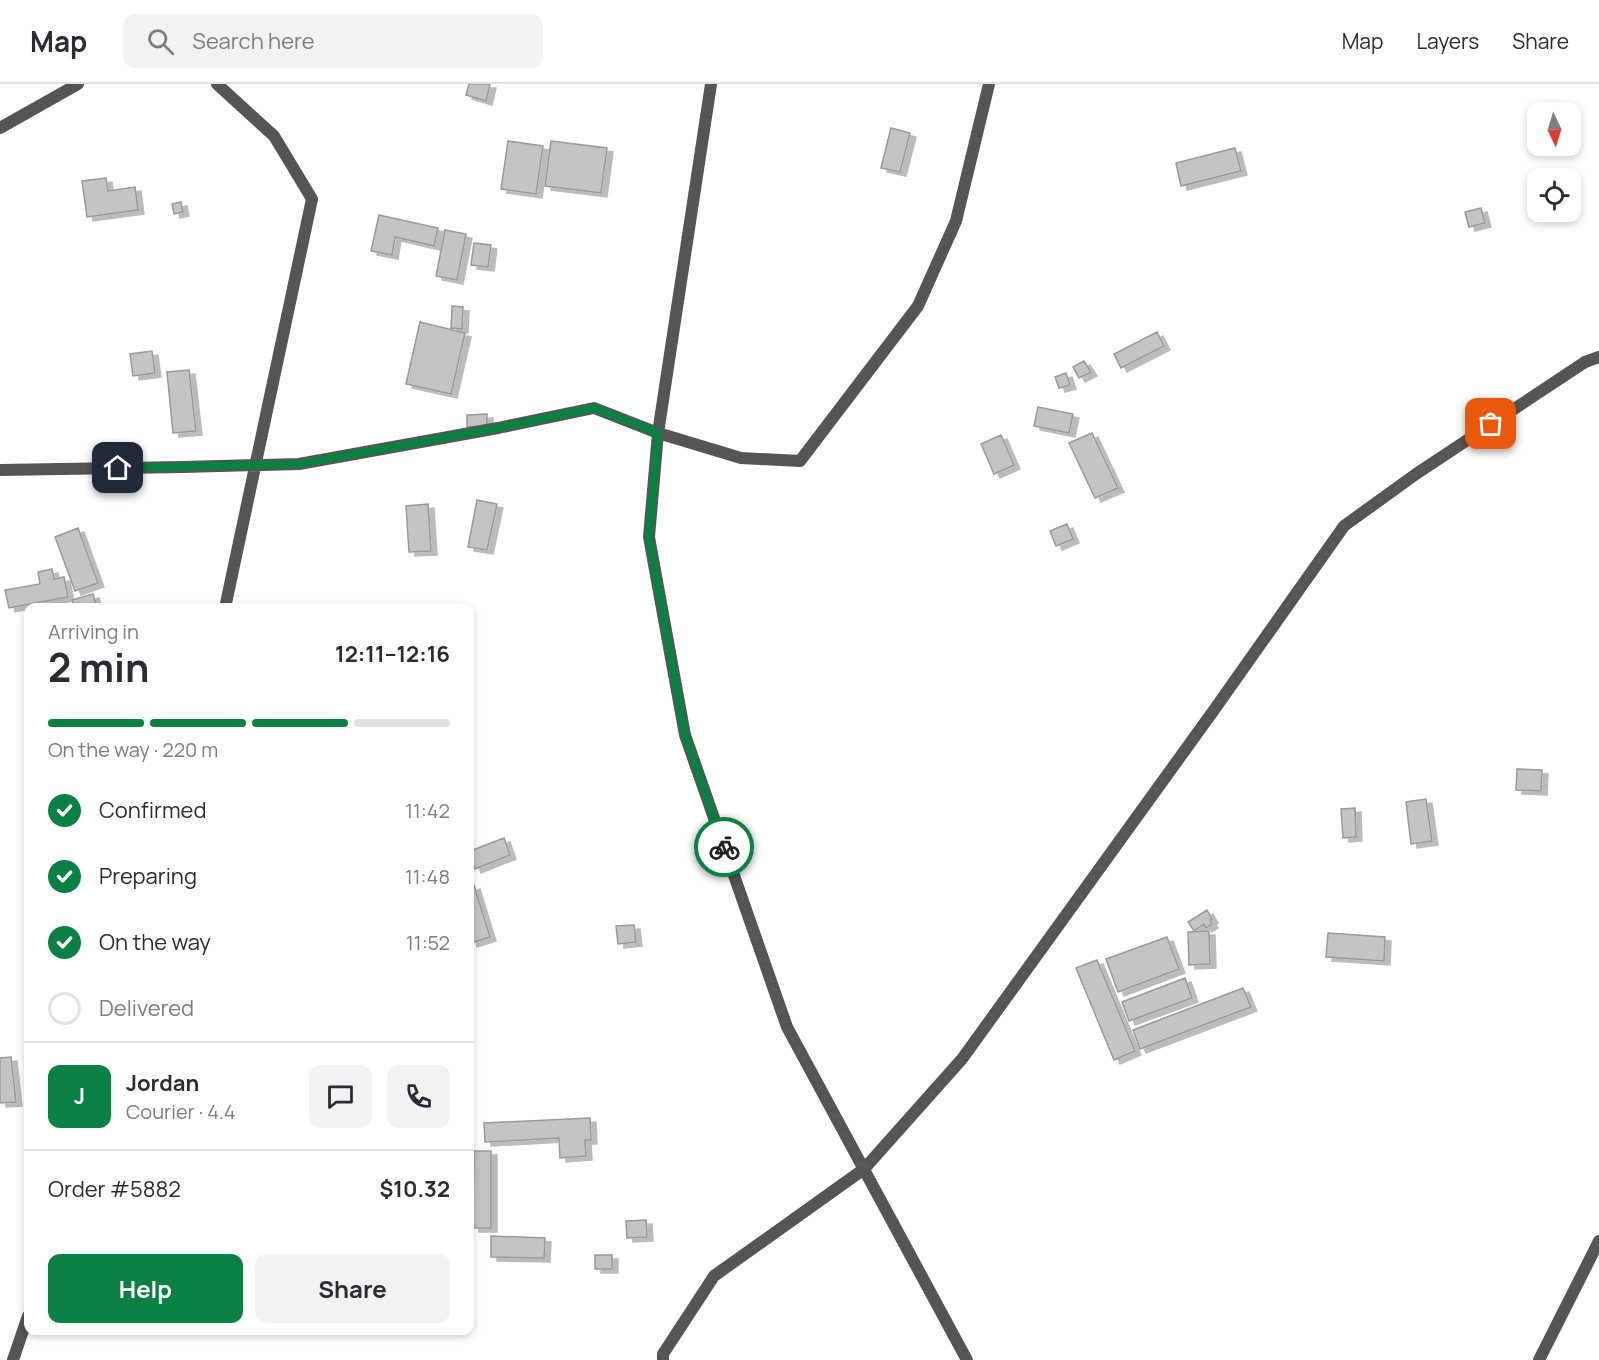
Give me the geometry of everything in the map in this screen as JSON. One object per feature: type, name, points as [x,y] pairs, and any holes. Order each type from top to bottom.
[{"type":"street","points":[[0,128],[78,84]]},
{"type":"street","points":[[217,84],[274,136],[312,199],[226,603]]},
{"type":"street","points":[[711,84],[658,433],[649,537],[685,735],[787,1027],[967,1360]]},
{"type":"street","points":[[0,470],[299,464],[594,408],[658,433],[741,458],[800,461],[918,306],[956,221],[988,84]]},
{"type":"street","points":[[663,1360],[663,1354],[714,1276],[864,1169],[962,1059],[1344,526],[1436,461],[1585,362],[1599,357]]},
{"type":"street","points":[[1539,1360],[1599,1241]]},
{"type":"street","points":[[13,1360],[24,1328]]},
{"type":"building","points":[[469,84],[490,84],[486,101],[466,95]]},
{"type":"building","points":[[891,128],[910,133],[900,172],[881,168]]},
{"type":"building","points":[[508,141],[543,146],[536,194],[501,189]]},
{"type":"building","points":[[551,141],[607,148],[601,193],[545,186]]},
{"type":"building","points":[[1235,148],[1241,171],[1181,186],[1176,163]]},
{"type":"building","points":[[106,178],[108,191],[135,187],[138,210],[87,217],[82,181]]},
{"type":"building","points":[[181,202],[183,212],[174,214],[172,204]]},
{"type":"building","points":[[1481,208],[1485,223],[1469,227],[1465,212]]},
{"type":"building","points":[[379,215],[438,228],[434,246],[395,237],[392,255],[371,251]]},
{"type":"building","points":[[445,230],[466,234],[457,280],[436,276]]},
{"type":"building","points":[[474,243],[491,245],[488,267],[471,265]]},
{"type":"building","points":[[452,306],[463,307],[462,329],[451,328]]},
{"type":"building","points":[[420,322],[465,333],[451,394],[406,384]]},
{"type":"building","points":[[1157,332],[1164,346],[1121,368],[1114,354]]},
{"type":"building","points":[[152,351],[155,373],[133,376],[130,354]]},
{"type":"building","points":[[1084,361],[1091,372],[1079,378],[1073,367]]},
{"type":"building","points":[[189,370],[196,431],[173,433],[167,372]]},
{"type":"building","points":[[1066,373],[1070,385],[1059,388],[1055,377]]},
{"type":"building","points":[[1038,407],[1073,414],[1069,433],[1034,426]]},
{"type":"building","points":[[487,414],[487,426],[467,427],[467,415]]},
{"type":"building","points":[[1092,433],[1118,488],[1095,498],[1069,443]]},
{"type":"building","points":[[1001,435],[1014,465],[994,474],[981,444]]},
{"type":"building","points":[[477,500],[497,504],[487,550],[468,547]]},
{"type":"building","points":[[428,504],[431,551],[409,552],[406,506]]},
{"type":"building","points":[[1067,524],[1073,539],[1056,546],[1050,531]]},
{"type":"building","points":[[78,528],[98,583],[75,591],[55,537]]},
{"type":"building","points":[[52,569],[54,579],[64,577],[68,597],[24,603],[24,605],[9,608],[5,590],[40,584],[38,572]]},
{"type":"building","points":[[93,594],[96,603],[73,603],[72,600]]},
{"type":"building","points":[[1517,769],[1542,770],[1541,791],[1516,790]]},
{"type":"building","points":[[1426,799],[1432,841],[1411,844],[1406,802]]},
{"type":"building","points":[[1355,808],[1356,837],[1343,838],[1341,809]]},
{"type":"building","points":[[504,838],[510,855],[475,869],[474,849]]},
{"type":"building","points":[[474,885],[490,937],[474,942]]},
{"type":"building","points":[[1207,910],[1212,924],[1206,928],[1204,924],[1194,931],[1188,922]]},
{"type":"building","points":[[634,925],[636,942],[618,944],[616,926]]},
{"type":"building","points":[[1209,931],[1210,964],[1189,965],[1188,932]]},
{"type":"building","points":[[1328,933],[1385,937],[1384,961],[1326,957]]},
{"type":"building","points":[[1167,937],[1179,969],[1118,992],[1106,959]]},
{"type":"building","points":[[1097,960],[1135,1051],[1114,1060],[1076,968]]},
{"type":"building","points":[[1185,978],[1192,998],[1129,1021],[1122,1002]]},
{"type":"building","points":[[1243,988],[1251,1007],[1140,1049],[1133,1030]]},
{"type":"building","points":[[11,1057],[16,1102],[0,1103],[0,1058]]},
{"type":"building","points":[[590,1118],[591,1140],[585,1140],[586,1156],[560,1158],[559,1138],[485,1142],[484,1123]]},
{"type":"building","points":[[474,1151],[491,1151],[491,1228],[474,1228]]},
{"type":"building","points":[[646,1220],[647,1237],[627,1238],[626,1221]]},
{"type":"building","points":[[491,1236],[545,1238],[544,1258],[491,1257]]},
{"type":"building","points":[[595,1255],[612,1255],[612,1269],[595,1269]]},
{"type":"way so far","points":[[724,847],[787,1027],[864,1169],[962,1059],[1344,526],[1491,424]]},
{"type":"route","points":[[118,468],[299,464],[594,408],[658,433],[649,537],[685,735],[724,847]]}]
